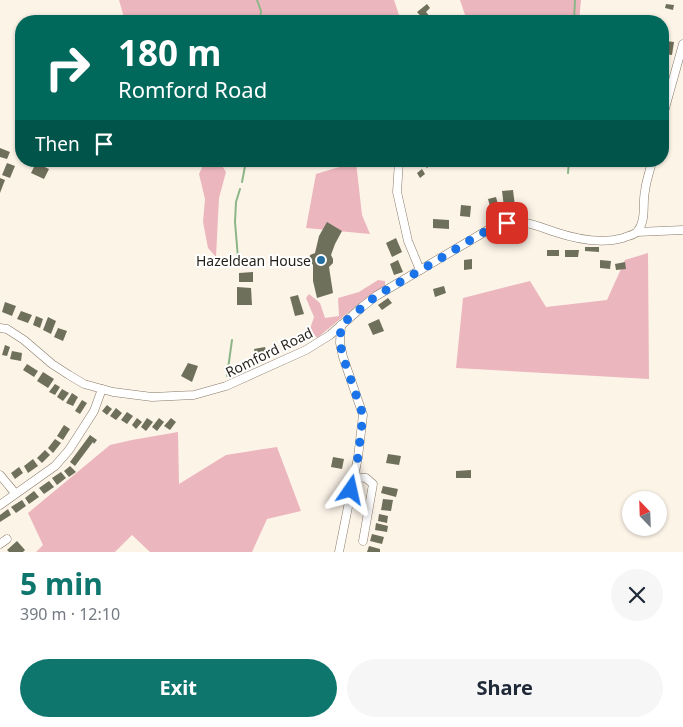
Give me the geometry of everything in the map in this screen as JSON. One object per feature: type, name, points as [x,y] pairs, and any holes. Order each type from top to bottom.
[{"type":"street","points":[[669,94],[683,44]]},
{"type":"street","points":[[399,167],[397,192],[408,241],[420,270]]},
{"type":"street","points":[[637,232],[644,213],[644,192],[650,167]]},
{"type":"street","points":[[644,213],[650,224],[657,230]]},
{"type":"street","name":"Romford Road","points":[[0,328],[24,340],[52,364],[84,384],[113,392],[152,397],[194,395],[226,386],[306,350],[330,336],[376,296],[493,227],[518,222],[536,225],[585,240],[615,240],[637,232],[683,230]]},
{"type":"street","points":[[339,552],[358,457],[363,415],[340,343],[341,325]]},
{"type":"street","points":[[0,505],[55,466],[69,450],[94,411],[102,389]]},
{"type":"street","points":[[0,476],[16,493]]},
{"type":"street","points":[[354,476],[366,478],[373,484],[363,541]]},
{"type":"shaded area","points":[[119,0],[394,0],[399,15],[123,15]]},
{"type":"shaded area","points":[[460,0],[581,0],[580,15],[465,15]]},
{"type":"shaded area","points":[[202,167],[223,167],[226,172],[219,198],[216,257],[208,248],[203,222],[205,199],[199,174]]},
{"type":"shaded area","points":[[339,167],[357,167],[362,215],[370,234],[306,228],[316,174]]},
{"type":"shaded area","points":[[648,253],[649,379],[456,368],[463,298],[530,281],[546,307],[607,300],[625,260]]},
{"type":"shaded area","points":[[378,280],[385,281],[385,288],[361,302],[317,338],[310,329],[314,317],[306,298],[309,294],[320,303],[325,318],[339,316],[338,298],[359,292]]},
{"type":"shaded area","points":[[178,432],[179,484],[226,455],[277,447],[301,511],[267,519],[252,552],[150,552],[132,535],[115,552],[36,552],[43,545],[28,513],[110,445]]},
{"type":"building","points":[[427,4],[430,8],[426,12],[428,15],[420,15],[417,12]]},
{"type":"building","points":[[666,4],[674,5],[673,10],[665,8]]},
{"type":"building","points":[[669,41],[674,42],[672,55],[669,55]]},
{"type":"building","points":[[0,148],[10,152],[7,159],[0,157]]},
{"type":"building","points":[[7,163],[15,166],[10,178],[2,175]]},
{"type":"building","points":[[34,167],[49,169],[44,179],[31,173]]},
{"type":"building","points":[[422,169],[425,174],[420,178],[417,173]]},
{"type":"building","points":[[0,178],[5,180],[0,193]]},
{"type":"building","points":[[513,190],[515,206],[504,207],[502,191]]},
{"type":"building","points":[[496,197],[499,208],[491,210],[488,199]]},
{"type":"building","points":[[461,205],[471,206],[470,217],[460,216]]},
{"type":"building","points":[[433,219],[449,220],[449,229],[433,228]]},
{"type":"building","name":"Hazeldean House","points":[[327,222],[342,231],[331,255],[333,263],[329,267],[333,293],[317,298],[313,281],[313,265],[309,260],[310,255],[315,253],[319,236]]},
{"type":"building","points":[[396,238],[402,252],[392,257],[386,243]]},
{"type":"building","points":[[585,247],[599,247],[599,252],[585,251]]},
{"type":"building","points":[[547,250],[559,250],[559,256],[547,256]]},
{"type":"building","points":[[565,250],[579,250],[578,257],[565,257]]},
{"type":"building","points":[[472,259],[472,269],[464,270],[464,260]]},
{"type":"building","points":[[398,260],[403,272],[394,275],[390,264]]},
{"type":"building","points":[[600,260],[611,261],[610,269],[600,268]]},
{"type":"building","points":[[625,262],[626,269],[616,270],[615,264]]},
{"type":"building","points":[[253,272],[253,282],[239,282],[239,273]]},
{"type":"building","points":[[444,286],[446,293],[435,297],[433,289]]},
{"type":"building","points":[[237,287],[251,288],[252,305],[237,305]]},
{"type":"building","points":[[298,295],[304,314],[295,316],[290,297]]},
{"type":"building","points":[[388,298],[392,303],[382,310],[378,305]]},
{"type":"building","points":[[5,302],[16,306],[12,316],[2,312]]},
{"type":"building","points":[[21,311],[32,315],[28,323],[17,319]]},
{"type":"building","points":[[36,316],[43,319],[40,328],[33,325]]},
{"type":"building","points":[[48,317],[56,321],[51,334],[43,330]]},
{"type":"building","points":[[379,319],[384,331],[373,335],[368,324]]},
{"type":"building","points":[[58,328],[67,331],[63,341],[54,337]]},
{"type":"building","points":[[5,345],[10,347],[7,356],[2,355]]},
{"type":"building","points":[[265,347],[267,355],[256,357],[254,349]]},
{"type":"building","points":[[12,351],[22,353],[21,361],[10,359]]},
{"type":"building","points":[[188,363],[198,366],[192,382],[181,376]]},
{"type":"building","points":[[27,364],[38,371],[34,377],[23,370]]},
{"type":"building","points":[[43,372],[54,379],[48,388],[37,381]]},
{"type":"building","points":[[55,384],[60,387],[55,395],[49,392]]},
{"type":"building","points":[[62,389],[69,393],[63,401],[57,397]]},
{"type":"building","points":[[72,393],[78,397],[73,406],[66,403]]},
{"type":"building","points":[[82,400],[87,403],[80,414],[75,411]]},
{"type":"building","points":[[107,405],[112,409],[107,415],[102,411]]},
{"type":"building","points":[[116,408],[122,413],[116,420],[110,416]]},
{"type":"building","points":[[127,412],[133,416],[127,424],[121,420]]},
{"type":"building","points":[[137,418],[142,422],[136,429],[132,425]]},
{"type":"building","points":[[147,418],[153,422],[146,431],[141,427]]},
{"type":"building","points":[[159,418],[164,422],[157,431],[152,427]]},
{"type":"building","points":[[171,418],[176,422],[170,430],[164,426]]},
{"type":"building","points":[[64,425],[70,429],[63,440],[57,436]]},
{"type":"building","points":[[90,435],[97,440],[94,444],[93,442],[75,466],[70,462]]},
{"type":"building","points":[[55,439],[61,443],[53,453],[48,448]]},
{"type":"building","points":[[45,450],[50,455],[42,463],[37,458]]},
{"type":"building","points":[[388,454],[401,456],[399,465],[386,463]]},
{"type":"building","points":[[333,457],[344,459],[342,469],[331,467]]},
{"type":"building","points":[[33,459],[38,466],[28,473],[24,466]]},
{"type":"building","points":[[70,466],[76,472],[69,477],[64,471]]},
{"type":"building","points":[[19,467],[23,473],[15,479],[11,473]]},
{"type":"building","points":[[471,470],[471,478],[456,478],[456,471]]},
{"type":"building","points":[[61,472],[66,478],[57,485],[52,478]]},
{"type":"building","points":[[49,481],[54,487],[44,494],[39,488]]},
{"type":"building","points":[[383,486],[398,489],[396,497],[381,493]]},
{"type":"building","points":[[34,491],[39,497],[29,504],[25,498]]},
{"type":"building","points":[[383,499],[393,500],[391,511],[381,510]]},
{"type":"building","points":[[22,500],[26,506],[16,513],[11,507]]},
{"type":"building","points":[[8,509],[11,515],[0,522],[0,515]]},
{"type":"building","points":[[379,514],[388,516],[387,523],[378,521]]},
{"type":"building","points":[[376,523],[388,526],[387,532],[375,530]]},
{"type":"building","points":[[372,534],[384,537],[382,544],[370,541]]},
{"type":"building","points":[[17,541],[25,550],[23,552],[9,552],[7,550]]},
{"type":"building","points":[[369,546],[380,549],[380,552],[367,552]]},
{"type":"waterway","points":[[257,0],[261,15]]},
{"type":"waterway","points":[[574,15],[575,0]]},
{"type":"waterway","points":[[242,182],[245,167]]},
{"type":"waterway","points":[[568,167],[568,173]]},
{"type":"waterway","points":[[238,258],[235,222],[236,202],[240,189]]},
{"type":"waterway","points":[[227,376],[232,340]]},
{"type":"place","name":"Hazeldean House","points":[[321,260]]},
{"type":"route","points":[[351,490],[358,457],[363,415],[343,357],[340,343],[341,325],[376,296],[493,227],[507,223]]}]
